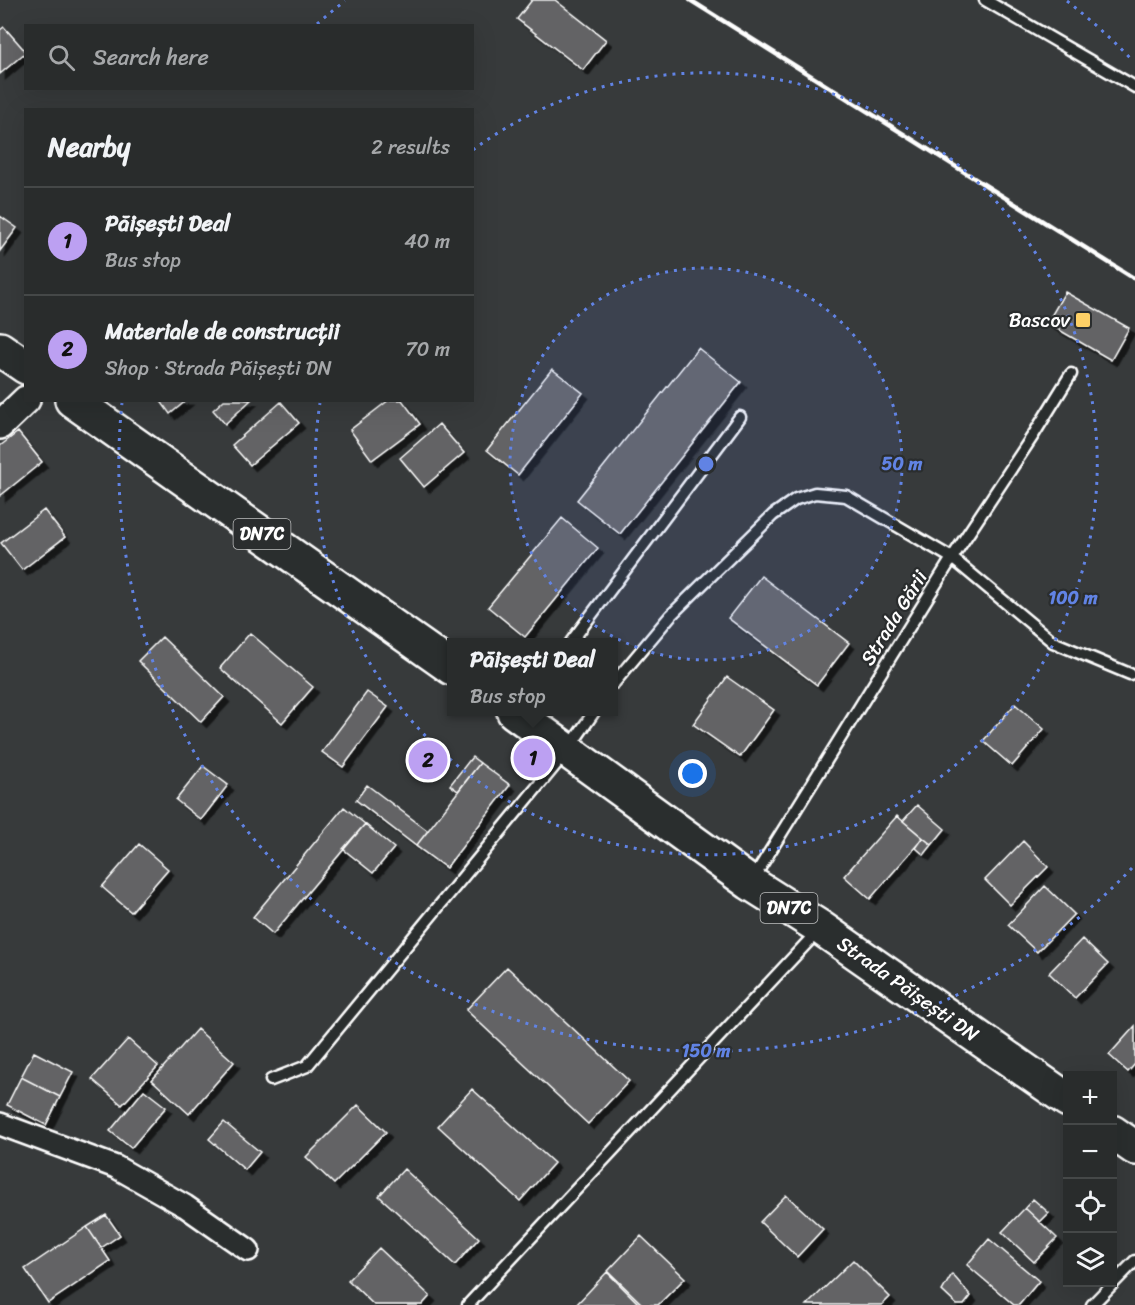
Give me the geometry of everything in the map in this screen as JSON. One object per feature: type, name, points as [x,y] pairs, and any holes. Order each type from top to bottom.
[{"type":"main road","name":"DN7C","points":[[75,402],[447,664]]},
{"type":"main road","name":"Strada Păișești DN","points":[[522,716],[750,883],[821,928],[1063,1097]]},
{"type":"main road","points":[[1117,1135],[1135,1148]]},
{"type":"street","points":[[0,425],[24,402]]},
{"type":"street","points":[[0,1124],[116,1167],[185,1206],[248,1250]]},
{"type":"lane","points":[[985,0],[1135,87]]},
{"type":"lane","name":"Strada Gării","points":[[750,883],[952,558],[1071,374]]},
{"type":"lane","points":[[575,638],[740,417]]},
{"type":"lane","points":[[618,678],[671,615],[773,515],[796,499],[815,493],[846,496],[952,558],[1053,642],[1130,674]]},
{"type":"lane","points":[[272,1080],[307,1066],[567,751],[591,716]]},
{"type":"lane","points":[[468,1305],[821,928]]},
{"type":"lane","points":[[1092,1305],[1135,1261]]},
{"type":"building","points":[[532,0],[555,0],[606,40],[583,70],[517,19]]},
{"type":"building","points":[[4,27],[24,50],[24,54],[0,74],[0,30]]},
{"type":"building","points":[[0,216],[17,228],[0,251]]},
{"type":"building","points":[[1065,292],[1129,328],[1111,360],[1047,323]]},
{"type":"building","points":[[698,348],[741,382],[620,534],[577,500]]},
{"type":"building","points":[[552,369],[583,393],[518,475],[487,450]]},
{"type":"building","points":[[161,402],[185,402],[170,414]]},
{"type":"building","points":[[222,402],[249,402],[225,424],[213,410]]},
{"type":"building","points":[[281,402],[299,423],[250,465],[232,445]]},
{"type":"building","points":[[386,402],[404,402],[420,424],[372,460],[350,430]]},
{"type":"building","points":[[439,424],[464,453],[424,487],[400,458]]},
{"type":"building","points":[[18,432],[42,462],[0,496],[0,446]]},
{"type":"building","points":[[44,510],[65,537],[22,570],[1,543]]},
{"type":"building","points":[[562,518],[598,548],[525,637],[488,607]]},
{"type":"building","points":[[761,576],[849,643],[817,685],[728,618]]},
{"type":"building","points":[[250,633],[313,687],[282,723],[220,668]]},
{"type":"building","points":[[162,637],[224,697],[201,722],[138,661]]},
{"type":"building","points":[[727,677],[774,710],[740,757],[693,724]]},
{"type":"building","points":[[367,692],[388,707],[343,767],[322,752]]},
{"type":"building","points":[[1015,704],[1044,729],[1012,766],[983,741]]},
{"type":"building","points":[[472,757],[480,763],[458,791],[450,785]]},
{"type":"building","points":[[480,763],[510,785],[446,868],[416,846]]},
{"type":"building","points":[[203,766],[228,785],[201,820],[176,800]]},
{"type":"building","points":[[367,785],[428,831],[416,846],[356,800]]},
{"type":"building","points":[[917,805],[945,829],[932,845],[903,821]]},
{"type":"building","points":[[344,807],[365,824],[273,934],[253,917]]},
{"type":"building","points":[[897,816],[923,838],[870,899],[844,876]]},
{"type":"building","points":[[365,824],[394,848],[373,873],[343,849]]},
{"type":"building","points":[[923,838],[932,845],[924,855],[916,848]]},
{"type":"building","points":[[1023,841],[1048,867],[1010,905],[985,880]]},
{"type":"building","points":[[139,844],[168,869],[131,912],[102,887]]},
{"type":"building","points":[[1045,886],[1074,914],[1037,952],[1008,925]]},
{"type":"building","points":[[1082,939],[1108,964],[1075,998],[1049,973]]},
{"type":"building","points":[[507,967],[629,1081],[588,1124],[466,1010]]},
{"type":"building","points":[[1135,1026],[1135,1064],[1128,1072],[1109,1055]]},
{"type":"building","points":[[197,1029],[234,1062],[189,1114],[152,1080]]},
{"type":"building","points":[[128,1039],[158,1066],[122,1105],[92,1079]]},
{"type":"building","points":[[34,1052],[73,1072],[60,1097],[21,1077]]},
{"type":"building","points":[[21,1077],[60,1097],[46,1125],[7,1105]]},
{"type":"building","points":[[472,1089],[554,1163],[520,1201],[438,1126]]},
{"type":"building","points":[[144,1090],[166,1107],[131,1148],[110,1131]]},
{"type":"building","points":[[358,1105],[386,1132],[334,1184],[306,1157]]},
{"type":"building","points":[[224,1122],[260,1152],[245,1170],[209,1139]]},
{"type":"building","points":[[404,1169],[479,1238],[455,1265],[379,1196]]},
{"type":"building","points":[[786,1195],[823,1229],[797,1257],[760,1222]]},
{"type":"building","points":[[1033,1199],[1049,1213],[1040,1222],[1025,1208]]},
{"type":"building","points":[[1025,1208],[1057,1238],[1034,1262],[1002,1232]]},
{"type":"building","points":[[106,1215],[120,1235],[101,1248],[87,1227]]},
{"type":"building","points":[[87,1227],[110,1261],[48,1303],[25,1269]]},
{"type":"building","points":[[641,1236],[685,1278],[658,1305],[643,1305],[608,1271]]},
{"type":"building","points":[[989,1239],[1039,1281],[1019,1305],[1014,1305],[967,1265]]},
{"type":"building","points":[[379,1248],[430,1296],[422,1305],[374,1305],[348,1280]]},
{"type":"building","points":[[853,1260],[890,1297],[882,1305],[807,1305]]},
{"type":"building","points":[[607,1272],[640,1305],[576,1305]]},
{"type":"building","points":[[952,1274],[971,1296],[964,1305],[957,1305],[942,1291]]},
{"type":"railway","points":[[690,0],[1135,279]]},
{"type":"place","name":"Bascov","points":[[1083,320]]},
{"type":"place","name":"Păișești Deal","points":[[533,758]]},
{"type":"place","name":"Materiale de construcții","points":[[428,760]]}]
